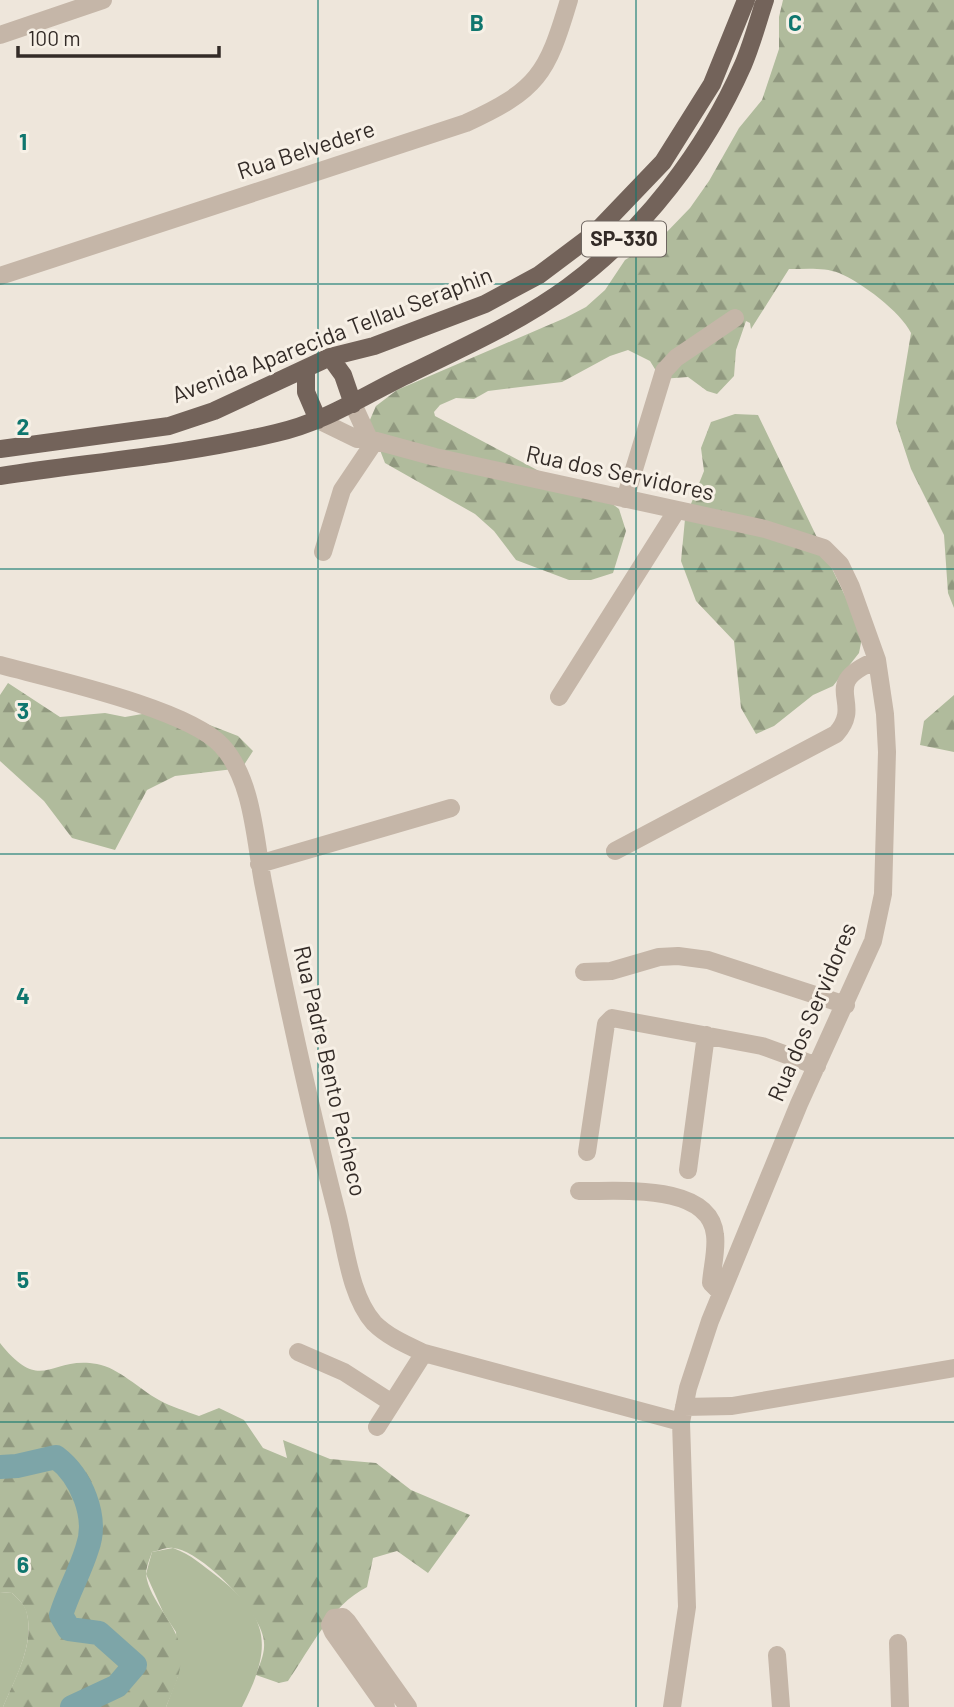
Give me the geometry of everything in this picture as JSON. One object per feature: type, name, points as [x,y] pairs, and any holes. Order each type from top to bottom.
[{"type":"main road","name":"Avenida Aparecida Tellau Seraphin","points":[[0,449],[169,426],[214,411],[330,357],[374,346],[485,304],[539,275],[595,233],[643,186],[682,134],[728,49],[746,0]]},
{"type":"main road","name":"SP-330","points":[[0,476],[155,457],[278,433],[318,420],[522,316],[556,295],[609,253],[637,226],[707,133],[743,65],[765,0]]},
{"type":"main road","points":[[330,357],[343,375],[353,404]]},
{"type":"main road","points":[[306,368],[306,392],[318,420]]},
{"type":"street","points":[[0,35],[103,0]]},
{"type":"street","name":"Rua Belvedere","points":[[0,276],[466,123],[507,104],[545,66],[569,0]]},
{"type":"street","points":[[625,499],[664,371],[676,358],[735,318]]},
{"type":"street","points":[[323,552],[342,490],[372,440],[353,404]]},
{"type":"street","name":"Rua dos Servidores","points":[[318,420],[357,439],[372,440],[765,529],[824,548],[840,564],[851,587],[877,660],[886,714],[887,752],[883,894],[873,941],[817,1066],[695,1363],[683,1414],[687,1607],[672,1707]]},
{"type":"street","points":[[559,697],[677,510]]},
{"type":"street","points":[[615,851],[836,734],[845,718],[845,683],[850,673],[877,660]]},
{"type":"street","name":"Rua Padre Bento Pacheco","points":[[0,665],[97,691],[191,724],[206,732],[223,747],[242,784],[295,1041],[358,1296],[374,1322],[395,1339],[424,1353],[683,1414],[954,1368]]},
{"type":"street","points":[[260,864],[451,808]]},
{"type":"street","points":[[584,972],[611,971],[659,957],[678,956],[708,960],[846,1006]]},
{"type":"street","points":[[587,1152],[606,1024],[612,1018],[762,1046],[817,1066]]},
{"type":"street","points":[[688,1171],[706,1035]]},
{"type":"street","points":[[579,1191],[671,1195],[697,1204],[709,1218],[715,1234],[711,1283],[722,1293]]},
{"type":"street","points":[[298,1352],[344,1372],[392,1403]]},
{"type":"street","points":[[377,1427],[424,1353]]},
{"type":"street","points":[[386,1707],[333,1632],[331,1625],[334,1618],[343,1617],[347,1621],[408,1707]]},
{"type":"street","points":[[898,1643],[900,1707]]},
{"type":"street","points":[[777,1655],[781,1707]]},
{"type":"green space","points":[[783,0],[954,0],[954,608],[948,593],[944,535],[911,469],[896,423],[911,333],[899,316],[880,298],[848,277],[833,271],[789,269],[751,329],[750,323],[746,321],[736,350],[734,376],[717,394],[707,391],[688,377],[661,379],[650,361],[628,350],[610,356],[562,382],[488,391],[474,399],[456,398],[440,405],[434,412],[435,416],[539,471],[602,496],[619,509],[626,531],[613,573],[591,580],[569,580],[516,560],[494,531],[475,514],[385,463],[369,422],[376,406],[397,390],[586,307],[605,290],[625,260],[662,237],[690,208],[739,128],[762,100],[779,49],[779,17]]},
{"type":"green space","points":[[735,414],[758,415],[863,633],[859,653],[833,686],[813,695],[774,726],[756,734],[741,708],[734,641],[696,601],[681,561],[685,519],[704,471],[701,448],[711,422]]},
{"type":"green space","points":[[8,683],[60,717],[105,713],[125,717],[148,713],[189,717],[238,736],[253,751],[242,768],[175,776],[147,790],[115,850],[72,838],[44,801],[0,761],[0,695]]},
{"type":"green space","points":[[954,695],[954,752],[920,745],[924,721]]},
{"type":"green space","points":[[0,1343],[14,1359],[37,1371],[68,1364],[97,1364],[121,1374],[159,1400],[179,1409],[199,1416],[219,1408],[244,1420],[263,1448],[287,1458],[283,1440],[330,1459],[376,1463],[411,1490],[470,1515],[428,1573],[397,1551],[373,1558],[367,1587],[354,1595],[332,1616],[288,1681],[279,1683],[256,1675],[264,1651],[261,1631],[254,1616],[229,1585],[185,1551],[171,1548],[152,1552],[146,1572],[148,1584],[176,1633],[181,1654],[179,1675],[166,1707],[3,1707],[23,1660],[28,1623],[25,1608],[18,1599],[12,1593],[0,1592]]},
{"type":"green space","points":[[173,1548],[218,1577],[248,1606],[257,1621],[262,1651],[252,1686],[242,1707],[166,1707],[178,1676],[176,1632],[164,1614],[146,1574],[152,1552]]},
{"type":"green space","points":[[0,1592],[12,1593],[20,1601],[26,1610],[28,1622],[23,1660],[3,1707],[0,1707]]},
{"type":"waterway","points":[[0,1467],[56,1457],[80,1486],[89,1511],[90,1537],[61,1615],[69,1629],[99,1633],[135,1665],[117,1686],[72,1707]]}]
